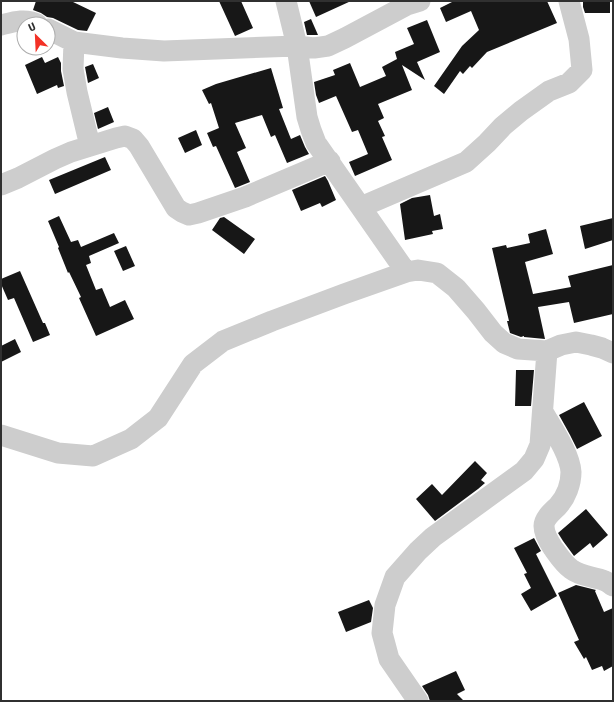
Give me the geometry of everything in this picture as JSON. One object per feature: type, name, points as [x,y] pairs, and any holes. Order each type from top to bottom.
[{"type":"street","points":[[286,1],[297,46],[307,117],[316,143],[406,272]]},
{"type":"street","points":[[56,33],[74,42],[164,51],[297,46],[314,48],[328,46],[407,5],[420,1]]},
{"type":"street","points":[[361,207],[466,162],[503,126],[521,111],[549,91],[569,83],[582,70],[579,39],[570,1]]},
{"type":"street","points":[[1,25],[16,21]]},
{"type":"street","points":[[74,42],[73,68],[77,92],[90,146]]},
{"type":"street","points":[[1,185],[71,152],[125,136],[133,139],[139,146],[176,208],[190,215],[198,214],[245,197],[330,161]]},
{"type":"street","points":[[1,434],[58,452],[93,456],[132,439],[158,418],[193,364],[223,341],[337,296],[406,272],[418,270],[437,273],[456,288],[493,333],[504,343],[518,349],[547,351],[561,345],[576,342],[602,348],[613,353]]},
{"type":"street","points":[[418,701],[389,659],[382,633],[385,605],[395,577],[418,551],[433,537],[524,470],[534,459],[540,445],[547,351]]},
{"type":"street","points":[[543,412],[562,445],[569,462],[571,472],[570,484],[566,493],[559,505],[544,524],[546,533],[552,546],[569,568],[576,573],[604,580],[613,586]]},
{"type":"building","points":[[36,1],[71,1],[96,13],[87,31],[78,30],[56,19],[56,16],[46,16],[33,10]]},
{"type":"building","points":[[219,1],[241,1],[253,28],[235,36]]},
{"type":"building","points":[[309,1],[351,1],[316,17]]},
{"type":"building","points":[[454,1],[547,1],[557,23],[487,52],[472,68],[470,66],[463,74],[460,71],[444,94],[434,86],[462,46],[479,30],[471,11],[446,22],[440,8]]},
{"type":"building","points":[[583,1],[610,1],[610,13],[585,13]]},
{"type":"building","points":[[311,19],[318,35],[307,35],[304,22]]},
{"type":"building","points":[[427,20],[440,52],[417,62],[425,80],[402,65],[412,90],[378,104],[384,118],[378,121],[385,136],[382,137],[392,160],[355,176],[349,162],[368,154],[358,130],[352,132],[336,96],[319,103],[314,82],[335,75],[333,70],[350,63],[360,87],[386,76],[382,67],[397,59],[395,52],[414,44],[407,28]]},
{"type":"building","points":[[42,57],[45,63],[58,57],[61,63],[64,86],[58,88],[57,85],[37,94],[25,65]]},
{"type":"building","points":[[93,64],[99,78],[88,83],[85,67]]},
{"type":"building","points":[[271,68],[283,108],[279,109],[291,139],[300,135],[309,154],[287,163],[275,135],[271,137],[262,115],[235,123],[246,148],[237,152],[250,182],[235,188],[216,146],[213,147],[207,133],[219,128],[211,103],[209,104],[202,90],[216,84]]},
{"type":"building","points":[[108,107],[114,122],[98,129],[94,113]]},
{"type":"building","points":[[196,130],[202,145],[185,153],[178,138]]},
{"type":"building","points":[[105,157],[111,170],[55,194],[49,180]]},
{"type":"building","points":[[325,176],[336,200],[322,207],[320,203],[301,211],[292,190]]},
{"type":"building","points":[[430,195],[434,216],[440,214],[443,229],[432,231],[433,234],[405,240],[400,204],[412,198]]},
{"type":"building","points":[[59,216],[71,242],[78,240],[81,247],[114,233],[119,243],[89,256],[91,263],[86,265],[96,290],[102,288],[110,307],[125,300],[134,319],[96,336],[79,298],[81,297],[69,272],[68,273],[48,221]]},
{"type":"building","points":[[224,217],[255,239],[244,254],[212,230],[220,218]]},
{"type":"building","points":[[613,218],[613,240],[585,249],[580,226]]},
{"type":"building","points":[[546,229],[553,254],[525,262],[533,294],[571,287],[568,276],[613,265],[613,314],[574,323],[569,302],[538,307],[545,339],[524,336],[521,337],[510,333],[507,321],[509,321],[492,248],[506,245],[507,248],[530,243],[528,234]]},
{"type":"building","points":[[126,246],[135,266],[123,271],[114,251]]},
{"type":"building","points":[[20,271],[43,323],[45,323],[50,335],[33,342],[14,298],[8,300],[1,284],[1,279]]},
{"type":"building","points":[[15,339],[21,352],[1,362],[1,346]]},
{"type":"building","points":[[516,370],[534,370],[531,406],[515,406]]},
{"type":"building","points":[[584,402],[602,436],[577,449],[559,415]]},
{"type":"building","points":[[475,461],[487,473],[481,480],[485,483],[435,521],[416,499],[432,484],[442,495]]},
{"type":"building","points":[[586,509],[608,535],[593,548],[590,543],[574,556],[558,533]]},
{"type":"building","points":[[534,538],[541,551],[536,554],[557,596],[531,611],[521,594],[531,588],[524,574],[527,573],[514,548]]},
{"type":"building","points":[[576,585],[596,590],[595,591],[604,612],[613,608],[613,666],[604,671],[602,666],[592,670],[586,657],[584,659],[574,642],[579,640],[558,593]]},
{"type":"building","points":[[369,600],[373,608],[371,622],[346,632],[338,612]]},
{"type":"building","points":[[456,671],[465,690],[457,694],[464,701],[430,701],[422,686]]}]
